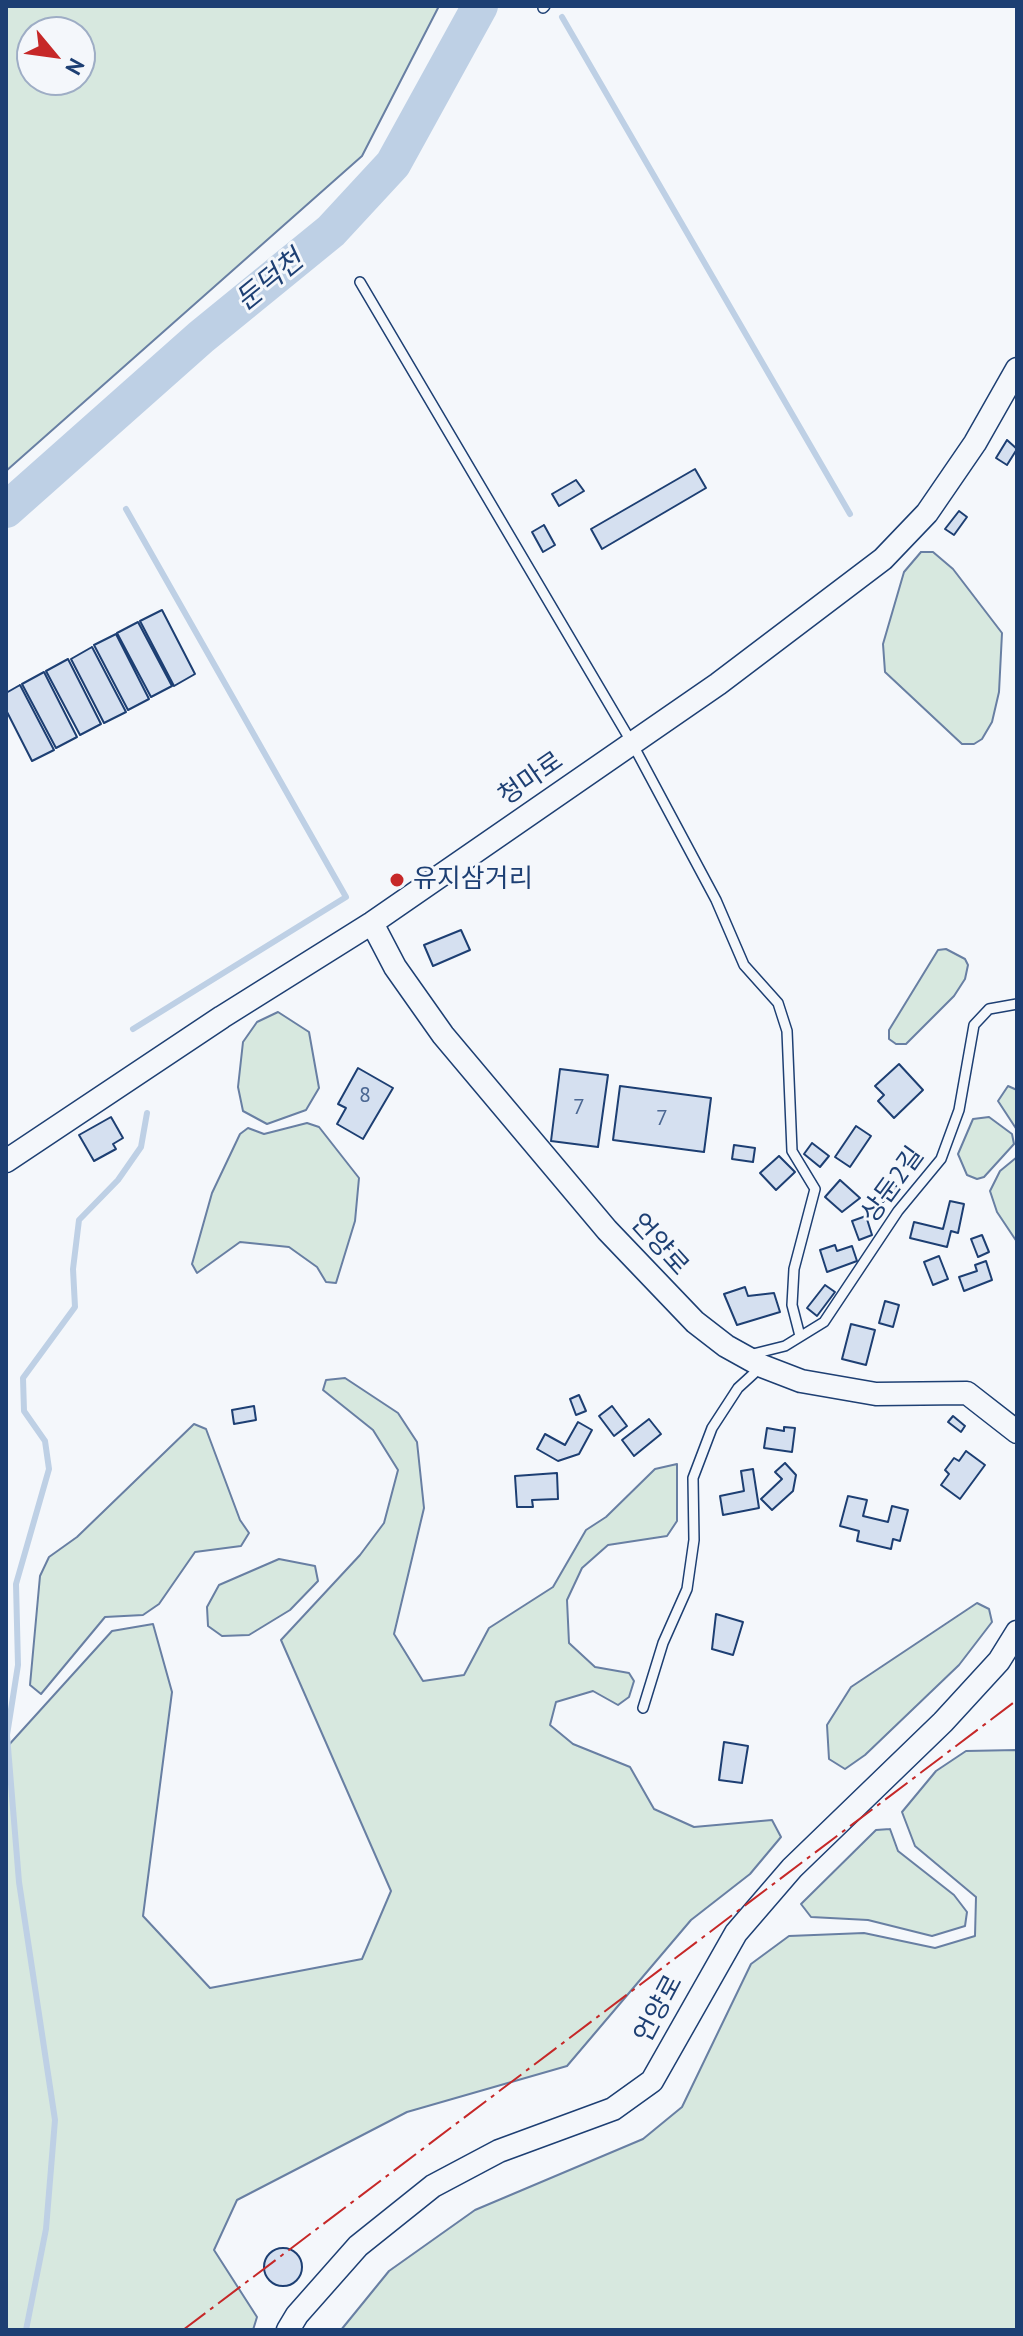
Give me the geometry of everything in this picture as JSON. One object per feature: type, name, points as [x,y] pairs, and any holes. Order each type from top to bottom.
[{"type":"street","name":"청마로","points":[[6,1161],[222,1017],[372,923],[718,684],[872,567],[906,537],[927,513],[975,443],[1017,369]]},
{"type":"street","name":"언양로","points":[[372,923],[395,967],[443,1035],[517,1127],[668,1297],[705,1330],[753,1361],[801,1381],[862,1392],[967,1393],[1017,1432]]},
{"type":"street","name":"언양로","points":[[288,2330],[297,2315],[358,2246],[433,2186],[499,2151],[613,2109],[652,2081],[736,1933],[792,1868],[943,1722],[999,1661],[1017,1632]]},
{"type":"lane","points":[[360,282],[632,743],[716,900],[744,965],[778,1003],[787,1031],[792,1151],[815,1189],[794,1269],[792,1305],[800,1336]]},
{"type":"lane","name":"상둔2길","points":[[753,1361],[824,1322],[898,1211],[941,1159],[959,1110],[974,1025],[989,1009],[1017,1004]]},
{"type":"lane","points":[[643,1708],[663,1643],[687,1589],[694,1540],[693,1478],[712,1428],[753,1361]]},
{"type":"shaded area","points":[[6,6],[439,6],[362,156],[6,471]]},
{"type":"shaded area","points":[[921,552],[933,552],[953,569],[1002,633],[999,692],[992,722],[982,739],[974,744],[962,744],[885,672],[883,644],[904,572]]},
{"type":"shaded area","points":[[946,949],[965,959],[968,965],[965,979],[954,996],[906,1044],[896,1044],[889,1039],[889,1030],[938,950]]},
{"type":"shaded area","points":[[278,1012],[309,1032],[319,1088],[306,1110],[267,1124],[243,1111],[238,1087],[243,1042],[257,1022]]},
{"type":"shaded area","points":[[1008,1086],[1017,1090],[1017,1130],[998,1101]]},
{"type":"shaded area","points":[[989,1117],[1012,1134],[1014,1144],[984,1177],[977,1179],[967,1175],[958,1154],[973,1119]]},
{"type":"shaded area","points":[[307,1123],[319,1127],[359,1178],[355,1221],[336,1283],[326,1282],[317,1267],[289,1247],[240,1242],[197,1273],[192,1264],[212,1193],[240,1134],[248,1128],[264,1134]]},
{"type":"shaded area","points":[[1017,1157],[1017,1242],[997,1212],[990,1191],[1000,1171]]},
{"type":"shaded area","points":[[345,1378],[398,1413],[417,1442],[424,1508],[394,1634],[423,1681],[464,1675],[489,1628],[553,1587],[586,1530],[606,1517],[655,1469],[677,1464],[677,1521],[667,1536],[608,1545],[582,1568],[567,1600],[569,1643],[595,1667],[629,1673],[634,1681],[629,1697],[618,1705],[593,1691],[556,1702],[550,1725],[573,1744],[630,1767],[654,1809],[694,1827],[772,1820],[781,1837],[750,1874],[691,1920],[567,2066],[407,2112],[237,2200],[214,2250],[257,2317],[253,2330],[6,2330],[6,1748],[112,1631],[153,1624],[172,1692],[143,1916],[210,1988],[362,1959],[391,1891],[281,1640],[360,1555],[384,1523],[398,1470],[373,1430],[323,1390],[326,1380]]},
{"type":"shaded area","points":[[194,1424],[206,1429],[240,1520],[249,1533],[241,1546],[195,1552],[159,1604],[143,1615],[105,1617],[41,1694],[30,1685],[40,1576],[49,1557],[77,1537]]},
{"type":"shaded area","points":[[279,1559],[315,1566],[318,1581],[290,1610],[249,1635],[222,1636],[208,1626],[207,1607],[219,1585]]},
{"type":"shaded area","points":[[977,1603],[989,1609],[992,1622],[959,1665],[865,1755],[845,1769],[829,1759],[827,1725],[851,1687]]},
{"type":"shaded area","points":[[1017,1750],[1017,2330],[341,2330],[389,2271],[475,2210],[643,2139],[682,2107],[751,1964],[789,1936],[864,1933],[935,1948],[975,1936],[976,1897],[915,1846],[902,1812],[936,1771],[966,1751]]},
{"type":"shaded area","points":[[890,1829],[898,1851],[954,1895],[967,1912],[965,1926],[932,1936],[868,1920],[811,1917],[801,1904],[876,1830]]},
{"type":"building","points":[[1007,440],[1017,449],[1007,465],[996,458]]},
{"type":"building","points":[[695,469],[706,488],[602,549],[591,529]]},
{"type":"building","points":[[576,480],[584,491],[559,506],[552,494]]},
{"type":"building","points":[[959,511],[967,517],[954,535],[945,529]]},
{"type":"building","points":[[544,525],[555,545],[543,552],[532,532]]},
{"type":"building","points":[[162,610],[195,674],[174,686],[140,621]]},
{"type":"building","points":[[138,622],[172,686],[151,697],[117,633]]},
{"type":"building","points":[[116,634],[149,699],[128,710],[94,645]]},
{"type":"building","points":[[92,647],[126,712],[104,723],[71,659]]},
{"type":"building","points":[[68,659],[101,724],[80,735],[46,671]]},
{"type":"building","points":[[44,672],[77,737],[56,748],[22,684]]},
{"type":"building","points":[[20,685],[54,750],[32,761],[6,710],[6,693]]},
{"type":"building","points":[[461,930],[470,950],[433,966],[424,945]]},
{"type":"building","points":[[899,1064],[923,1090],[894,1118],[878,1101],[884,1095],[875,1086]]},
{"type":"building","points":[[358,1068],[393,1088],[363,1139],[337,1124],[346,1108],[338,1104]]},
{"type":"building","points":[[560,1069],[608,1075],[598,1147],[551,1141]]},
{"type":"building","points":[[620,1086],[711,1098],[704,1152],[613,1140]]},
{"type":"building","points":[[111,1117],[123,1138],[113,1144],[116,1149],[94,1161],[79,1135]]},
{"type":"building","points":[[856,1126],[871,1136],[850,1167],[835,1157]]},
{"type":"building","points":[[812,1143],[829,1156],[820,1167],[804,1154]]},
{"type":"building","points":[[734,1145],[755,1148],[753,1162],[732,1159]]},
{"type":"building","points":[[779,1156],[795,1172],[776,1190],[760,1173]]},
{"type":"building","points":[[840,1180],[860,1198],[842,1212],[825,1197]]},
{"type":"building","points":[[891,1181],[898,1188],[883,1202],[876,1195]]},
{"type":"building","points":[[950,1201],[964,1204],[958,1233],[951,1231],[947,1247],[910,1238],[914,1222],[943,1229]]},
{"type":"building","points":[[866,1216],[872,1235],[859,1240],[852,1221]]},
{"type":"building","points":[[982,1235],[989,1252],[978,1257],[971,1239]]},
{"type":"building","points":[[835,1245],[837,1251],[852,1246],[857,1261],[827,1272],[820,1250]]},
{"type":"building","points":[[939,1256],[948,1279],[933,1285],[924,1262]]},
{"type":"building","points":[[986,1261],[992,1280],[964,1291],[959,1277],[977,1271],[975,1265]]},
{"type":"building","points":[[825,1285],[835,1292],[817,1316],[807,1308]]},
{"type":"building","points":[[745,1287],[748,1296],[774,1293],[780,1312],[737,1325],[724,1294]]},
{"type":"building","points":[[885,1301],[899,1305],[893,1327],[879,1323]]},
{"type":"building","points":[[851,1324],[875,1330],[866,1365],[842,1359]]},
{"type":"building","points":[[579,1395],[586,1411],[576,1415],[570,1399]]},
{"type":"building","points":[[254,1406],[256,1420],[234,1424],[232,1410]]},
{"type":"building","points":[[612,1406],[627,1426],[614,1436],[599,1416]]},
{"type":"building","points":[[953,1416],[965,1426],[961,1432],[948,1422]]},
{"type":"building","points":[[649,1419],[661,1434],[634,1456],[622,1440]]},
{"type":"building","points":[[578,1422],[592,1430],[579,1454],[558,1461],[537,1449],[545,1434],[565,1445]]},
{"type":"building","points":[[784,1427],[795,1428],[792,1452],[764,1448],[767,1428],[784,1431]]},
{"type":"building","points":[[966,1451],[985,1465],[960,1499],[941,1485],[949,1474],[945,1470],[954,1458],[959,1461]]},
{"type":"building","points":[[785,1463],[796,1475],[793,1491],[772,1510],[761,1499],[782,1479],[775,1472]]},
{"type":"building","points":[[753,1469],[759,1508],[723,1515],[720,1496],[744,1491],[741,1471]]},
{"type":"building","points":[[557,1473],[558,1499],[532,1500],[533,1507],[517,1507],[515,1476]]},
{"type":"building","points":[[848,1496],[867,1500],[863,1516],[888,1522],[892,1506],[908,1510],[900,1541],[893,1539],[891,1549],[857,1541],[859,1531],[840,1526]]},
{"type":"building","points":[[716,1614],[743,1622],[733,1655],[712,1649]]},
{"type":"building","points":[[724,1742],[748,1746],[742,1783],[719,1780]]},
{"type":"building","points":[[283,2248],[296,2254],[302,2267],[296,2280],[283,2286],[270,2280],[264,2267],[270,2254]]},
{"type":"waterway","name":"둔덕천","points":[[6,510],[201,337],[331,231],[393,164],[480,6]]},
{"type":"waterway","points":[[562,17],[850,514]]},
{"type":"waterway","points":[[126,509],[346,897],[133,1029]]},
{"type":"waterway","points":[[26,2330],[46,2229],[55,2120],[19,1882],[7,1735],[18,1665],[16,1584],[49,1469],[45,1441],[24,1411],[23,1378],[75,1307],[73,1269],[79,1220],[118,1180],[141,1147],[147,1113]]},
{"type":"power","points":[[183,2330],[1017,1700]]},
{"type":"place","name":"유지삼거리","points":[[397,880]]}]
